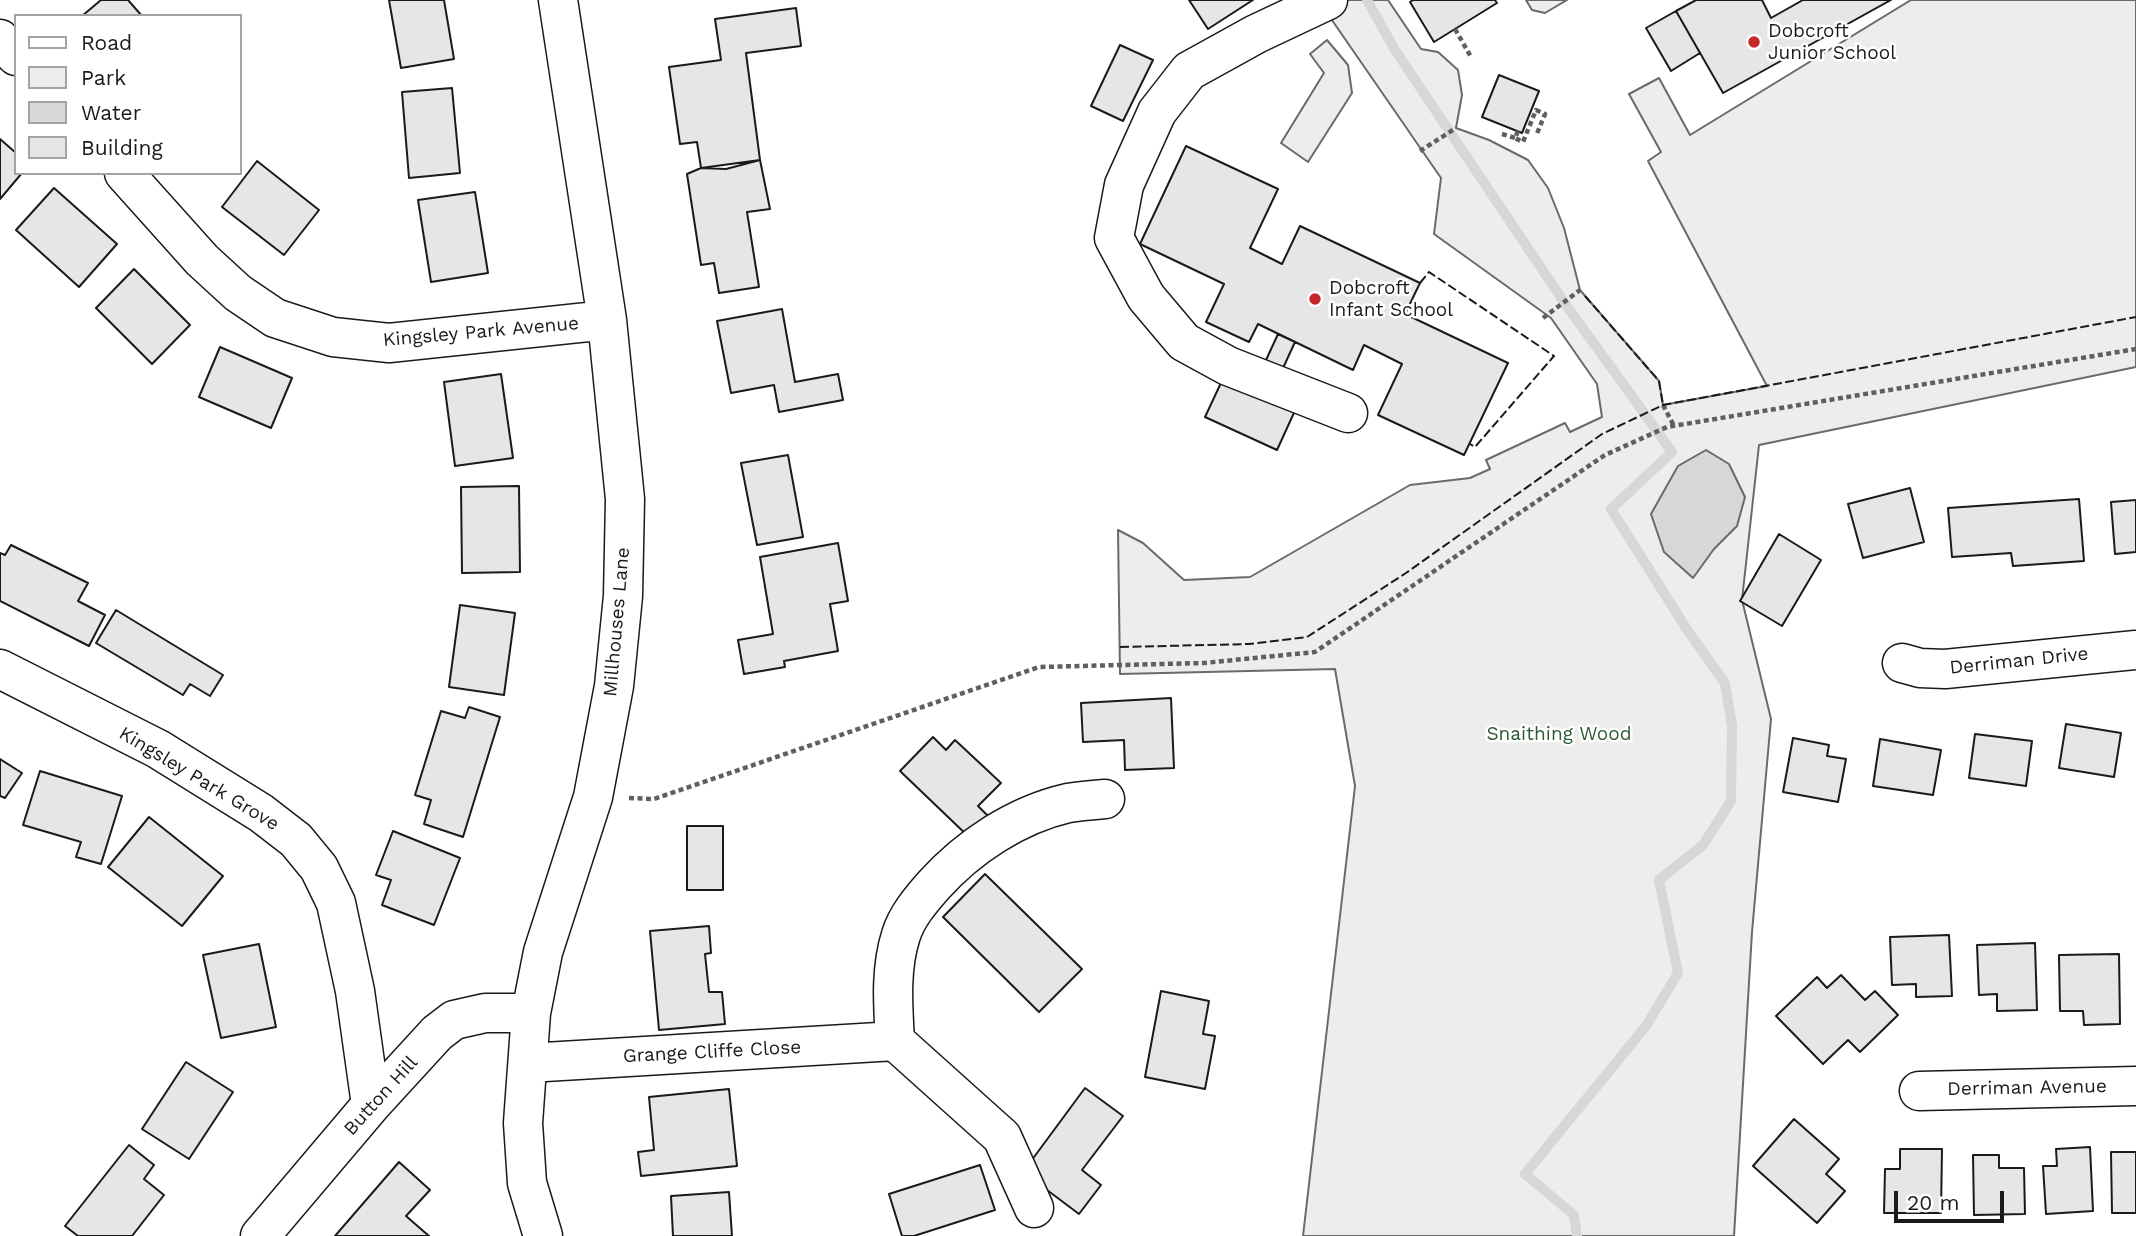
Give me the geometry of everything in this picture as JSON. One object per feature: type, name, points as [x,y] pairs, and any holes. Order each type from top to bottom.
[{"type":"street","name":"Millhouses Lane","points":[[543,1236],[527,1183],[523,1123],[531,1013],[543,952],[593,797],[614,686],[624,596],[625,499],[607,320],[558,0]]},
{"type":"street","points":[[1328,0],[1256,34],[1189,71],[1157,112],[1124,185],[1114,237],[1146,297],[1184,342],[1228,366],[1348,414]]},
{"type":"street","points":[[0,40],[14,54]]},
{"type":"street","name":"Kingsley Park Avenue","points":[[126,175],[202,260],[238,293],[275,318],[333,337],[389,343],[607,320]]},
{"type":"street","name":"Derriman Drive","points":[[1902,663],[1920,668],[1945,669],[2136,650]]},
{"type":"street","name":"Kingsley Park Grove","points":[[0,669],[158,749],[261,813],[296,840],[319,868],[336,904],[355,991],[371,1105]]},
{"type":"street","points":[[1034,1208],[1002,1137],[895,1041],[892,987],[901,935],[915,906],[953,864],[985,841],[1022,819],[1067,803],[1105,799]]},
{"type":"street","name":"Button Hill","points":[[260,1236],[371,1105],[437,1033],[454,1020],[485,1013],[531,1013]]},
{"type":"street","name":"Grange Cliffe Close","points":[[528,1063],[895,1041]]},
{"type":"street","name":"Derriman Avenue","points":[[1919,1091],[2136,1086]]},
{"type":"path","points":[[1455,29],[1471,57]]},
{"type":"path","points":[[1502,134],[1523,142],[1536,110],[1545,114],[1536,136]]},
{"type":"path","points":[[1420,151],[1456,128]]},
{"type":"path","points":[[1515,138],[1518,131]]},
{"type":"path","points":[[1543,318],[1580,290]]},
{"type":"path","points":[[593,797],[654,799],[1040,667],[1204,663],[1315,652],[1605,455],[1667,427],[2136,349]]},
{"type":"path","points":[[1663,405],[1674,426]]},
{"type":"green space","name":"Snaithing Wood","points":[[1322,0],[1388,0],[1421,49],[1438,52],[1458,70],[1462,95],[1456,128],[1489,140],[1528,160],[1548,188],[1564,228],[1580,290],[1659,381],[1663,405],[1767,386],[1648,161],[1661,152],[1629,94],[1659,78],[1690,135],[1911,0],[2136,0],[2136,367],[1759,445],[1742,600],[1771,719],[1752,932],[1734,1236],[1303,1236],[1355,786],[1335,669],[1120,674],[1118,530],[1143,543],[1184,580],[1250,577],[1410,485],[1470,478],[1490,469],[1486,460],[1565,423],[1570,432],[1602,417],[1597,384],[1551,318],[1434,234],[1441,178],[1325,10]]},
{"type":"green space","points":[[1526,0],[1567,0],[1545,13],[1532,10]]},
{"type":"green space","points":[[1327,40],[1348,65],[1352,93],[1308,162],[1281,143],[1324,73],[1310,54]]},
{"type":"water","points":[[1706,450],[1729,464],[1745,497],[1737,526],[1714,549],[1693,578],[1664,552],[1651,514],[1678,466]]},
{"type":"building","points":[[101,0],[128,0],[140,14],[84,14]]},
{"type":"building","points":[[389,0],[444,0],[454,59],[401,68]]},
{"type":"building","points":[[1189,0],[1253,0],[1208,29]]},
{"type":"building","points":[[1495,0],[1497,3],[1434,42],[1410,2]]},
{"type":"building","name":"Dobcroft Junior School","points":[[1696,0],[1762,0],[1771,18],[1803,0],[1891,0],[1723,93],[1676,11]]},
{"type":"building","points":[[796,8],[801,46],[746,53],[760,160],[701,168],[697,142],[680,144],[669,67],[721,60],[715,19]]},
{"type":"building","points":[[1676,11],[1700,53],[1671,71],[1646,28]]},
{"type":"building","points":[[1120,45],[1153,60],[1123,121],[1091,106]]},
{"type":"building","points":[[1499,75],[1539,91],[1522,133],[1482,117]]},
{"type":"building","points":[[452,88],[460,173],[409,178],[402,92]]},
{"type":"building","points":[[0,139],[14,151],[14,175],[20,175],[0,199]]},
{"type":"building","name":"Dobcroft Infant School","points":[[1186,146],[1278,189],[1250,248],[1282,264],[1300,226],[1420,283],[1405,314],[1508,363],[1464,455],[1378,415],[1402,364],[1364,345],[1353,370],[1258,324],[1249,342],[1206,322],[1224,284],[1140,244]]},
{"type":"building","points":[[760,160],[770,209],[747,212],[759,287],[719,293],[714,263],[701,265],[687,174],[701,168],[726,169]]},
{"type":"building","points":[[257,161],[319,210],[284,255],[222,207]]},
{"type":"building","points":[[54,188],[117,244],[79,287],[16,230]]},
{"type":"building","points":[[475,192],[488,273],[431,282],[418,200]]},
{"type":"building","points":[[134,269],[190,325],[152,364],[96,308]]},
{"type":"building","points":[[782,309],[795,382],[838,374],[843,400],[779,412],[774,385],[731,393],[717,321]]},
{"type":"building","points":[[1278,334],[1295,342],[1272,392],[1255,384]]},
{"type":"building","points":[[220,347],[292,378],[271,428],[199,397]]},
{"type":"building","points":[[1227,370],[1298,404],[1277,450],[1205,417]]},
{"type":"building","points":[[501,374],[513,458],[455,466],[444,382]]},
{"type":"building","points":[[788,455],[803,537],[757,545],[741,463]]},
{"type":"building","points":[[519,486],[520,572],[462,573],[461,487]]},
{"type":"building","points":[[1910,488],[1924,542],[1863,558],[1848,504]]},
{"type":"building","points":[[2079,499],[2084,561],[2013,566],[2011,553],[1952,557],[1948,508]]},
{"type":"building","points":[[2136,500],[2136,552],[2115,554],[2111,502]]},
{"type":"building","points":[[1779,534],[1821,560],[1782,626],[1740,601]]},
{"type":"building","points":[[838,543],[848,601],[830,604],[838,651],[784,661],[785,667],[744,674],[738,640],[773,634],[760,557]]},
{"type":"building","points":[[11,545],[88,583],[78,601],[105,615],[89,646],[0,601],[0,553],[5,555]]},
{"type":"building","points":[[460,605],[515,613],[504,695],[449,687]]},
{"type":"building","points":[[116,610],[223,675],[210,696],[190,684],[183,695],[96,643]]},
{"type":"building","points":[[1171,698],[1174,768],[1125,770],[1124,740],[1083,742],[1081,703]]},
{"type":"building","points":[[469,707],[500,717],[463,837],[424,824],[431,800],[415,795],[441,711],[465,718]]},
{"type":"building","points":[[2066,724],[2121,733],[2114,777],[2059,768]]},
{"type":"building","points":[[1975,734],[2032,741],[2026,786],[1969,778]]},
{"type":"building","points":[[933,737],[946,750],[955,740],[1001,783],[978,806],[991,819],[971,839],[900,771]]},
{"type":"building","points":[[1793,738],[1829,745],[1827,756],[1846,759],[1838,802],[1783,792]]},
{"type":"building","points":[[1880,739],[1941,750],[1933,795],[1873,786]]},
{"type":"building","points":[[0,759],[22,773],[5,798],[0,796]]},
{"type":"building","points":[[40,771],[122,796],[101,864],[76,857],[81,842],[23,825]]},
{"type":"building","points":[[149,817],[223,876],[182,926],[108,867]]},
{"type":"building","points":[[687,826],[723,826],[723,890],[687,890]]},
{"type":"building","points":[[393,831],[460,858],[434,925],[382,905],[391,880],[376,875]]},
{"type":"building","points":[[985,874],[1082,969],[1039,1012],[943,917]]},
{"type":"building","points":[[709,926],[711,953],[705,954],[709,992],[722,992],[725,1024],[659,1030],[650,931]]},
{"type":"building","points":[[1949,935],[1952,996],[1916,997],[1916,984],[1892,985],[1890,937]]},
{"type":"building","points":[[2035,943],[2037,1010],[1997,1011],[1997,994],[1979,995],[1977,945]]},
{"type":"building","points":[[259,944],[276,1027],[221,1038],[203,955]]},
{"type":"building","points":[[2119,954],[2120,1024],[2084,1025],[2083,1011],[2060,1011],[2059,955]]},
{"type":"building","points":[[1841,975],[1865,1000],[1875,991],[1898,1015],[1860,1052],[1848,1040],[1823,1064],[1776,1016],[1817,977],[1827,988]]},
{"type":"building","points":[[1161,991],[1209,1001],[1203,1034],[1215,1036],[1205,1089],[1145,1077]]},
{"type":"building","points":[[186,1062],[233,1092],[189,1159],[142,1129]]},
{"type":"building","points":[[1085,1088],[1123,1116],[1082,1170],[1101,1185],[1079,1214],[1023,1172]]},
{"type":"building","points":[[729,1089],[737,1166],[641,1176],[638,1152],[654,1150],[649,1097]]},
{"type":"building","points":[[1794,1119],[1839,1159],[1826,1174],[1845,1191],[1817,1223],[1753,1166]]},
{"type":"building","points":[[129,1145],[154,1165],[144,1179],[164,1195],[132,1236],[78,1236],[65,1226]]},
{"type":"building","points":[[2090,1147],[2093,1211],[2046,1214],[2043,1166],[2057,1166],[2056,1149]]},
{"type":"building","points":[[1900,1149],[1942,1149],[1941,1213],[1884,1213],[1885,1169],[1900,1169]]},
{"type":"building","points":[[2111,1152],[2136,1152],[2136,1213],[2112,1213]]},
{"type":"building","points":[[1973,1155],[1999,1155],[1999,1168],[2024,1168],[2025,1214],[1974,1215]]},
{"type":"building","points":[[399,1162],[430,1190],[406,1216],[429,1236],[335,1236]]},
{"type":"building","points":[[980,1165],[995,1210],[914,1236],[902,1236],[889,1194]]},
{"type":"building","points":[[729,1192],[732,1236],[673,1236],[671,1196]]},
{"type":"waterway","points":[[1367,0],[1395,50],[1564,302],[1672,452],[1611,509],[1686,628],[1725,683],[1732,726],[1731,801],[1703,845],[1659,880],[1678,973],[1646,1026],[1525,1174],[1574,1215],[1577,1236]]},
{"type":"fence","points":[[1420,283],[1429,272],[1554,356],[1475,447],[1470,444]]},
{"type":"fence","points":[[1585,296],[1659,381],[1663,405]]},
{"type":"fence","points":[[1120,647],[1249,644],[1307,637],[1406,573],[1602,434],[1663,405],[2136,317]]},
{"type":"place","name":"Dobcroft Junior School","points":[[1754,42]]},
{"type":"place","name":"Dobcroft Infant School","points":[[1315,299]]}]
